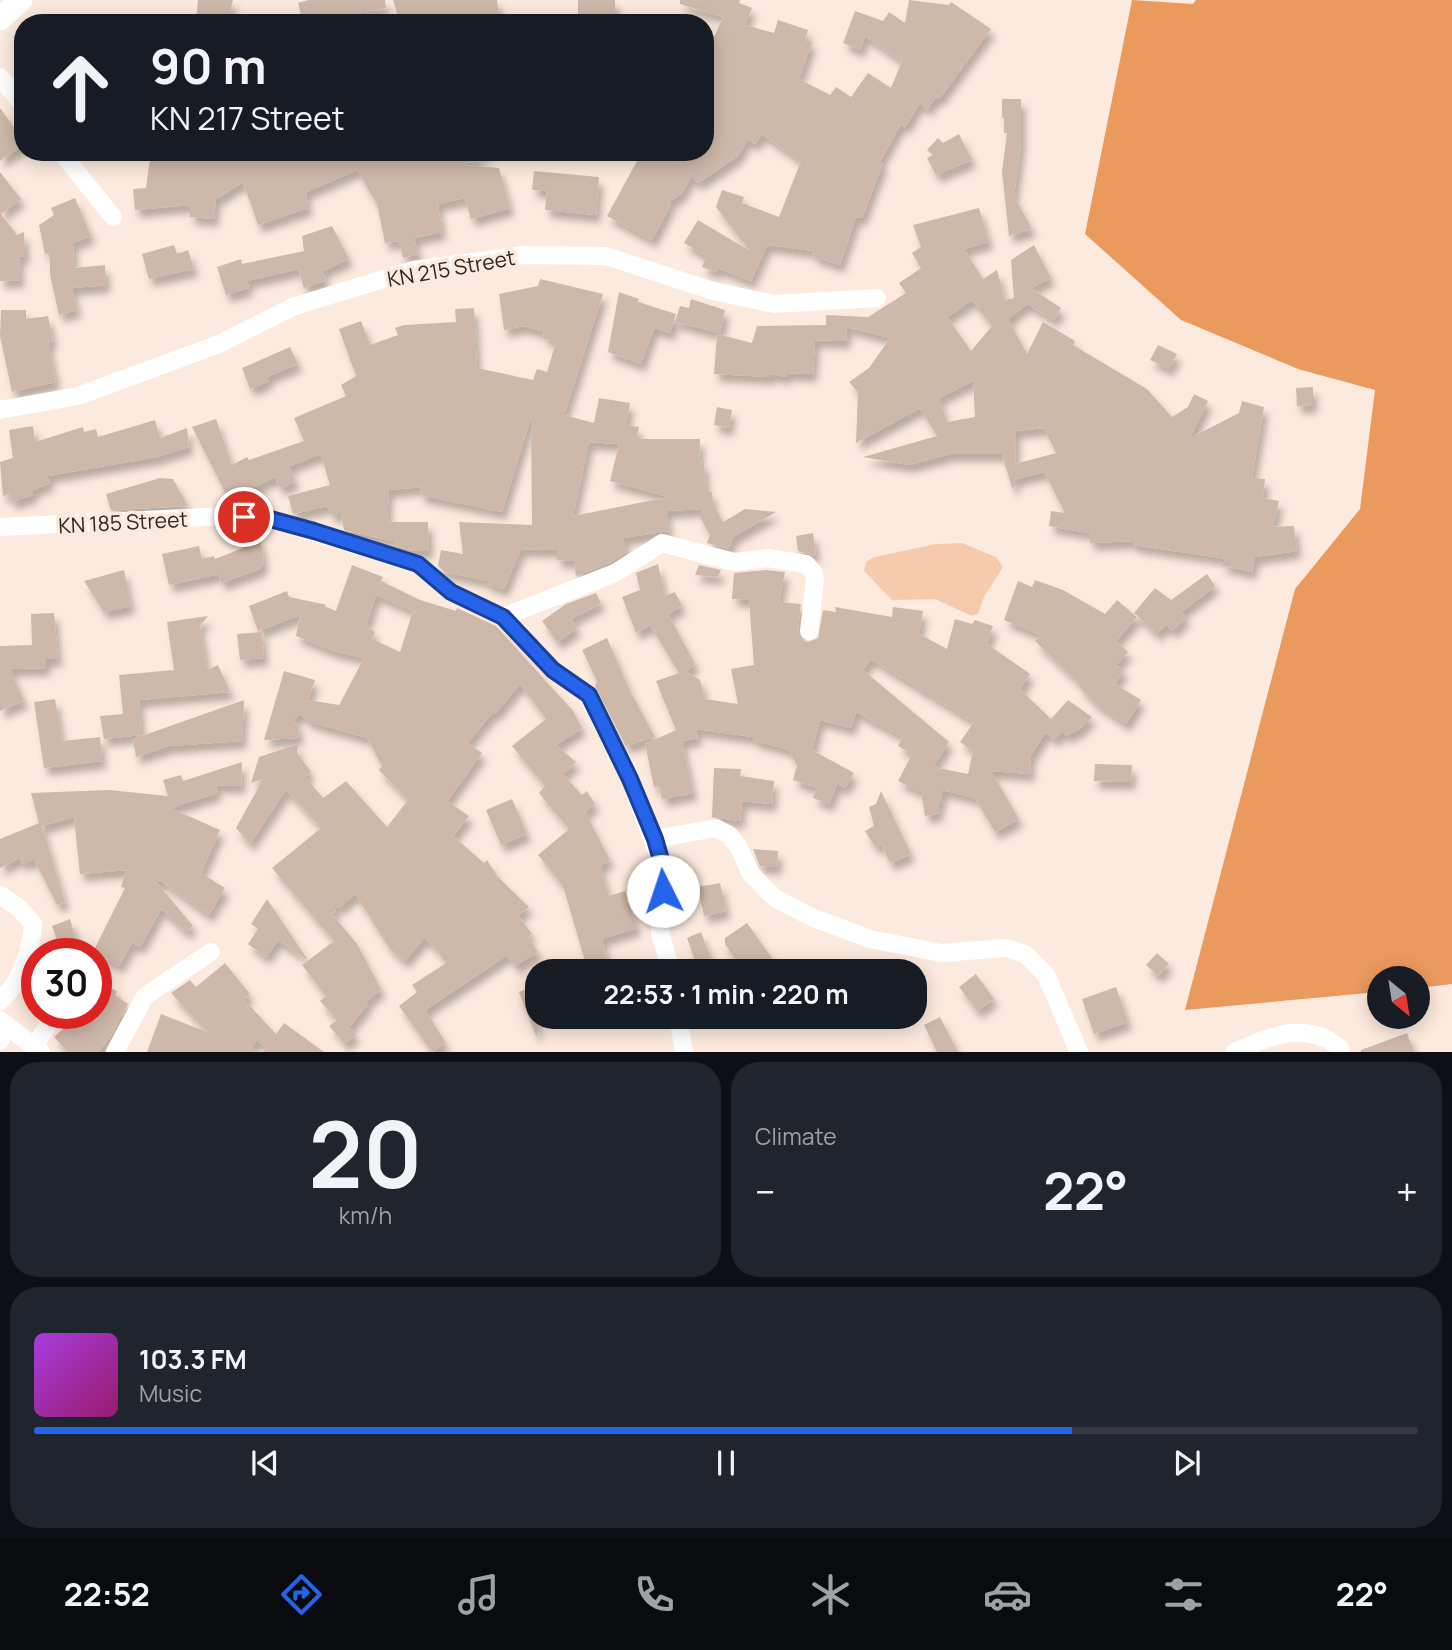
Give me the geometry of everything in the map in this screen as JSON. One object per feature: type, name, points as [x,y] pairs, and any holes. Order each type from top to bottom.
[{"type":"street","points":[[0,19],[21,0]]},
{"type":"street","points":[[0,76],[14,94]]},
{"type":"street","points":[[68,161],[113,217]]},
{"type":"street","name":"KN 215 Street","points":[[0,410],[78,396],[219,344],[295,306],[413,270],[523,255],[606,256],[713,291],[774,304],[877,298]]},
{"type":"street","name":"KN 185 Street","points":[[0,527],[225,516],[263,517],[418,564],[451,592],[503,617]]},
{"type":"street","points":[[668,959],[660,933],[664,870],[655,839],[630,779],[589,695],[553,670],[503,617],[615,573],[662,543],[734,562],[768,558],[806,564],[814,573],[815,582],[809,631]]},
{"type":"street","points":[[655,839],[716,828],[729,835],[738,846],[751,874],[775,898],[809,916],[870,939],[941,953],[1006,948],[1025,954],[1046,975],[1079,1052]]},
{"type":"street","points":[[0,895],[19,908],[33,924],[23,965],[10,992],[0,1001]]},
{"type":"street","points":[[115,1052],[145,996],[211,952]]},
{"type":"street","points":[[2,1028],[38,1049],[47,1029]]},
{"type":"street","points":[[680,1029],[684,1052]]},
{"type":"street","points":[[1235,1052],[1261,1040],[1297,1031],[1317,1033],[1340,1048]]},
{"type":"shaded area","points":[[1132,0],[1193,4],[1196,0],[1452,0],[1452,984],[1430,987],[1430,966],[1367,966],[1367,993],[1185,1010],[1295,589],[1360,509],[1375,390],[1298,369],[1181,320],[1085,234]]},
{"type":"shaded area","points":[[962,543],[996,557],[1003,567],[984,597],[978,614],[972,616],[935,599],[892,600],[864,571],[866,562],[874,557],[936,544]]},
{"type":"building","points":[[198,0],[233,0],[229,14],[197,14]]},
{"type":"building","points":[[308,0],[385,0],[386,8],[356,14],[301,14],[298,3]]},
{"type":"building","points":[[393,0],[497,0],[499,14],[397,14]]},
{"type":"building","points":[[578,0],[615,0],[615,14],[578,14]]},
{"type":"building","points":[[680,0],[740,0],[739,3],[752,8],[745,25],[774,33],[778,20],[808,30],[805,40],[812,42],[799,79],[830,95],[836,87],[851,97],[868,73],[891,88],[902,61],[865,36],[860,50],[843,43],[855,11],[883,21],[889,12],[905,23],[909,0],[949,5],[951,2],[991,29],[939,99],[936,97],[927,109],[920,103],[905,127],[901,124],[880,161],[883,163],[862,218],[856,217],[840,265],[812,256],[814,251],[767,245],[751,281],[717,268],[716,272],[702,267],[706,256],[684,243],[698,220],[750,251],[716,207],[722,190],[744,197],[742,203],[779,217],[801,161],[762,134],[755,144],[748,139],[738,156],[698,183],[692,176],[682,193],[668,203],[671,204],[652,240],[607,216],[637,161],[714,161],[714,38],[723,17],[680,4]]},
{"type":"building","points":[[1002,99],[1021,99],[1021,144],[1014,196],[1032,229],[1009,236],[1002,172],[1007,133],[1004,133]]},
{"type":"building","points":[[0,108],[14,127],[14,151],[0,161]]},
{"type":"building","points":[[959,134],[972,160],[936,175],[927,158],[933,155],[927,150],[938,138],[943,143]]},
{"type":"building","points":[[150,161],[471,161],[462,165],[499,168],[510,208],[471,219],[465,198],[438,204],[442,232],[414,238],[418,254],[403,258],[399,241],[385,243],[377,204],[357,170],[306,192],[308,208],[258,225],[243,182],[216,199],[214,219],[190,217],[190,205],[135,210],[133,189],[146,188]]},
{"type":"building","points":[[534,171],[599,177],[596,215],[545,210],[547,191],[532,190]]},
{"type":"building","points":[[0,172],[21,199],[1,214],[17,235],[24,232],[25,256],[19,257],[20,280],[0,281]]},
{"type":"building","points":[[75,198],[91,236],[73,243],[74,268],[105,265],[106,285],[72,288],[77,310],[59,315],[50,275],[50,253],[45,254],[39,225],[54,215],[51,208]]},
{"type":"building","points":[[979,208],[989,242],[964,249],[983,279],[997,270],[1005,300],[1014,298],[1011,260],[1034,245],[1051,278],[1031,288],[1061,308],[1054,320],[1027,304],[1008,319],[1027,354],[1043,322],[1075,341],[1073,345],[1147,389],[1172,417],[1188,407],[1194,394],[1208,401],[1190,438],[1239,413],[1242,401],[1264,407],[1252,478],[1265,479],[1263,498],[1279,501],[1273,527],[1294,526],[1297,551],[1255,557],[1252,572],[1220,565],[1228,559],[1133,545],[1133,541],[1090,543],[1089,533],[1049,526],[1051,511],[1065,513],[1044,472],[1015,479],[1015,487],[1012,488],[1002,454],[950,454],[909,465],[863,457],[937,436],[920,408],[856,443],[858,392],[849,382],[869,368],[890,338],[847,327],[846,341],[815,340],[813,374],[787,373],[786,377],[770,374],[770,377],[714,374],[717,334],[752,343],[757,326],[826,325],[826,315],[868,317],[906,293],[899,283],[921,268],[912,253],[921,247],[913,225]],"holes":[[[972,300],[992,326],[971,351],[947,317]],[[973,381],[975,417],[947,422],[939,398]],[[1044,428],[1056,453],[1015,464],[1016,431]]]},
{"type":"building","points":[[332,226],[349,259],[322,271],[326,280],[304,288],[298,269],[247,281],[249,288],[226,295],[217,267],[241,259],[242,264],[304,251],[302,236]]},
{"type":"building","points":[[174,245],[177,254],[188,250],[194,269],[149,279],[142,254]]},
{"type":"building","points":[[540,279],[603,294],[564,415],[594,423],[599,398],[630,403],[626,425],[639,427],[636,439],[700,439],[699,463],[704,462],[706,492],[712,492],[713,504],[723,522],[745,509],[776,512],[733,537],[729,549],[707,543],[710,535],[701,519],[701,509],[666,511],[669,531],[623,538],[626,552],[610,563],[576,576],[574,561],[557,560],[557,550],[521,549],[504,589],[487,584],[487,581],[445,572],[438,566],[441,550],[463,554],[459,522],[532,525],[531,417],[502,512],[420,495],[421,487],[389,490],[387,522],[428,522],[429,551],[414,551],[393,545],[393,541],[344,530],[341,512],[332,516],[327,506],[293,514],[288,496],[330,485],[321,454],[289,466],[295,482],[280,488],[275,477],[229,500],[192,427],[216,419],[232,465],[247,457],[249,460],[304,441],[294,418],[346,396],[341,385],[356,376],[339,329],[361,321],[370,345],[398,335],[395,328],[404,325],[456,322],[455,309],[474,308],[477,368],[533,380],[537,369],[547,372],[556,342],[543,338],[544,332],[523,326],[504,330],[499,294],[538,286]],"holes":[[[589,442],[619,444],[610,481],[669,497],[573,516]]]},
{"type":"building","points":[[619,292],[639,299],[638,302],[676,314],[670,333],[654,328],[641,364],[608,352]]},
{"type":"building","points":[[691,299],[725,310],[720,333],[675,322],[680,306],[689,308]]},
{"type":"building","points":[[1,310],[26,310],[26,319],[48,316],[53,341],[48,342],[56,382],[12,392],[0,336]]},
{"type":"building","points":[[1158,345],[1177,354],[1169,369],[1150,360]]},
{"type":"building","points":[[290,347],[298,364],[267,377],[269,381],[250,389],[242,368]]},
{"type":"building","points":[[1313,387],[1313,405],[1297,406],[1296,388]]},
{"type":"building","points":[[717,407],[732,410],[729,428],[714,425]]},
{"type":"building","points":[[155,420],[160,438],[187,428],[189,447],[157,457],[47,476],[50,483],[33,490],[33,495],[12,502],[9,494],[3,496],[0,462],[13,458],[9,430],[33,426],[35,442],[83,427],[84,432],[96,429],[98,437]]},
{"type":"building","points":[[160,478],[173,479],[188,506],[110,508],[106,494]]},
{"type":"building","points":[[813,533],[816,556],[798,551],[796,536]]},
{"type":"building","points":[[260,538],[264,562],[260,569],[221,583],[219,574],[169,585],[162,554],[199,546],[202,559],[214,556],[215,559],[243,548],[243,539]]},
{"type":"building","points":[[658,564],[665,596],[675,592],[682,606],[668,614],[695,664],[687,672],[700,680],[705,699],[738,704],[731,669],[754,665],[749,600],[732,599],[734,573],[766,570],[785,572],[779,602],[801,604],[798,630],[803,640],[808,642],[818,638],[823,610],[836,612],[835,607],[892,617],[893,607],[923,611],[919,634],[947,649],[955,619],[972,624],[975,620],[993,626],[987,644],[1030,674],[1020,689],[1051,719],[1068,700],[1092,717],[1080,729],[1066,736],[1063,731],[1054,740],[1046,732],[1031,755],[1030,774],[991,771],[1019,819],[995,832],[975,798],[942,790],[942,803],[938,803],[940,813],[925,816],[921,792],[898,781],[912,754],[898,746],[903,737],[856,712],[851,728],[820,720],[812,750],[854,773],[845,788],[837,784],[829,804],[813,798],[817,788],[793,780],[797,766],[789,750],[753,740],[753,737],[696,729],[698,738],[682,741],[693,793],[662,799],[659,786],[654,787],[645,744],[676,730],[656,681],[679,673],[650,625],[636,633],[622,597],[640,590],[636,573]],"holes":[[[871,659],[974,722],[960,742],[973,751],[968,774],[933,767],[949,742],[863,670]]]},
{"type":"building","points":[[352,565],[383,577],[381,581],[420,600],[456,611],[457,608],[496,626],[573,711],[582,728],[556,745],[576,762],[563,774],[582,795],[587,791],[595,804],[585,812],[610,860],[600,866],[609,896],[625,891],[637,928],[602,939],[606,959],[584,959],[563,886],[538,855],[569,829],[539,793],[545,786],[512,746],[546,719],[520,684],[482,726],[478,721],[481,727],[467,743],[482,753],[447,801],[469,816],[453,836],[484,863],[487,860],[498,877],[529,907],[518,915],[532,934],[528,937],[538,952],[515,966],[507,955],[425,1010],[446,1043],[432,1052],[399,1006],[417,992],[412,985],[446,963],[436,949],[424,938],[405,961],[390,949],[355,894],[339,908],[331,902],[336,911],[332,914],[357,944],[381,989],[366,1002],[368,1004],[349,1027],[356,1034],[345,1044],[329,1026],[337,1020],[320,1001],[326,996],[302,965],[334,941],[272,868],[321,828],[286,790],[250,844],[236,828],[263,779],[251,783],[259,757],[298,744],[297,753],[311,772],[305,777],[323,798],[346,781],[387,827],[408,800],[379,770],[382,766],[367,738],[310,722],[300,714],[293,720],[299,727],[298,738],[264,740],[284,671],[315,680],[308,700],[339,705],[364,658],[333,651],[296,636],[300,615],[258,631],[249,606],[287,591],[289,597],[327,605],[324,606],[336,611]],"holes":[[[376,595],[413,611],[400,652],[372,639],[375,632],[366,626]]]},
{"type":"building","points":[[699,565],[721,570],[718,577],[695,575]]},
{"type":"building","points":[[124,570],[131,606],[104,612],[84,581]]},
{"type":"building","points":[[1207,574],[1215,586],[1181,612],[1186,618],[1172,631],[1166,625],[1157,634],[1134,613],[1155,588],[1171,600]]},
{"type":"building","points":[[1035,580],[1063,590],[1105,614],[1117,600],[1137,617],[1116,641],[1128,652],[1116,665],[1124,669],[1115,684],[1141,700],[1126,724],[1097,705],[1079,687],[1081,685],[1035,641],[1041,635],[1004,620],[1018,581],[1032,587]]},
{"type":"building","points":[[596,593],[601,603],[571,619],[577,628],[557,642],[542,621],[566,604]]},
{"type":"building","points":[[54,613],[58,659],[46,659],[46,668],[10,669],[24,701],[0,711],[0,646],[32,645],[31,614]]},
{"type":"building","points":[[208,616],[200,626],[207,670],[218,665],[230,692],[139,700],[141,735],[104,739],[100,716],[123,714],[119,675],[174,670],[167,622]]},
{"type":"building","points":[[262,632],[264,658],[240,660],[237,634]]},
{"type":"building","points":[[607,638],[630,691],[655,737],[626,746],[595,686],[597,681],[582,650]]},
{"type":"building","points":[[55,699],[62,741],[100,737],[102,761],[44,768],[34,702]]},
{"type":"building","points":[[244,700],[242,741],[169,746],[136,757],[133,739]]},
{"type":"building","points":[[242,762],[241,786],[215,785],[218,793],[170,808],[220,830],[201,873],[225,888],[209,915],[160,880],[157,883],[193,926],[186,932],[161,909],[140,947],[132,943],[119,966],[112,962],[112,938],[100,938],[125,888],[121,887],[126,870],[80,874],[74,817],[42,826],[65,902],[57,905],[34,859],[22,864],[20,858],[0,868],[0,839],[39,823],[31,793],[109,790],[168,796],[163,780],[181,775],[183,781]]},
{"type":"building","points":[[1095,764],[1132,765],[1131,782],[1094,781]]},
{"type":"building","points":[[714,768],[741,769],[740,776],[774,781],[772,804],[742,801],[740,821],[712,817]]},
{"type":"building","points":[[881,791],[911,854],[890,863],[881,844],[875,847],[865,831],[874,826],[869,807],[876,804]]},
{"type":"building","points":[[512,799],[527,834],[501,845],[486,810]]},
{"type":"building","points":[[753,849],[778,851],[777,867],[760,866]]},
{"type":"building","points":[[720,883],[726,911],[704,916],[698,887]]},
{"type":"building","points":[[267,899],[307,959],[278,940],[266,957],[248,944],[258,929],[251,924]]},
{"type":"building","points":[[70,919],[75,938],[56,938],[52,926]]},
{"type":"building","points":[[747,923],[772,959],[736,959],[725,944],[725,938]]},
{"type":"building","points":[[701,932],[710,957],[695,959],[687,938]]},
{"type":"building","points":[[1157,953],[1169,964],[1158,976],[1146,965]]},
{"type":"building","points":[[225,963],[250,994],[243,1000],[247,1003],[241,1011],[249,1005],[276,1034],[284,1023],[324,1052],[263,1052],[266,1047],[257,1040],[251,1048],[256,1052],[147,1052],[161,1014],[207,1032],[171,993],[190,980],[196,987]]},
{"type":"building","points":[[976,974],[994,999],[977,1011],[959,987]]},
{"type":"building","points":[[1116,987],[1128,1022],[1094,1034],[1082,999]]},
{"type":"building","points":[[112,989],[117,991],[115,995],[128,1004],[111,1036],[98,1052],[68,1052],[54,1037],[63,1029],[112,1029]]},
{"type":"building","points":[[525,990],[525,1008],[519,992]]},
{"type":"building","points":[[940,1017],[958,1052],[937,1052],[926,1029],[927,1024]]},
{"type":"building","points":[[1407,1033],[1414,1052],[1361,1052],[1361,1050]]},
{"type":"route","points":[[244,517],[263,517],[418,564],[451,592],[503,617],[553,670],[589,695],[630,779],[655,839],[664,870],[663,891]]}]
